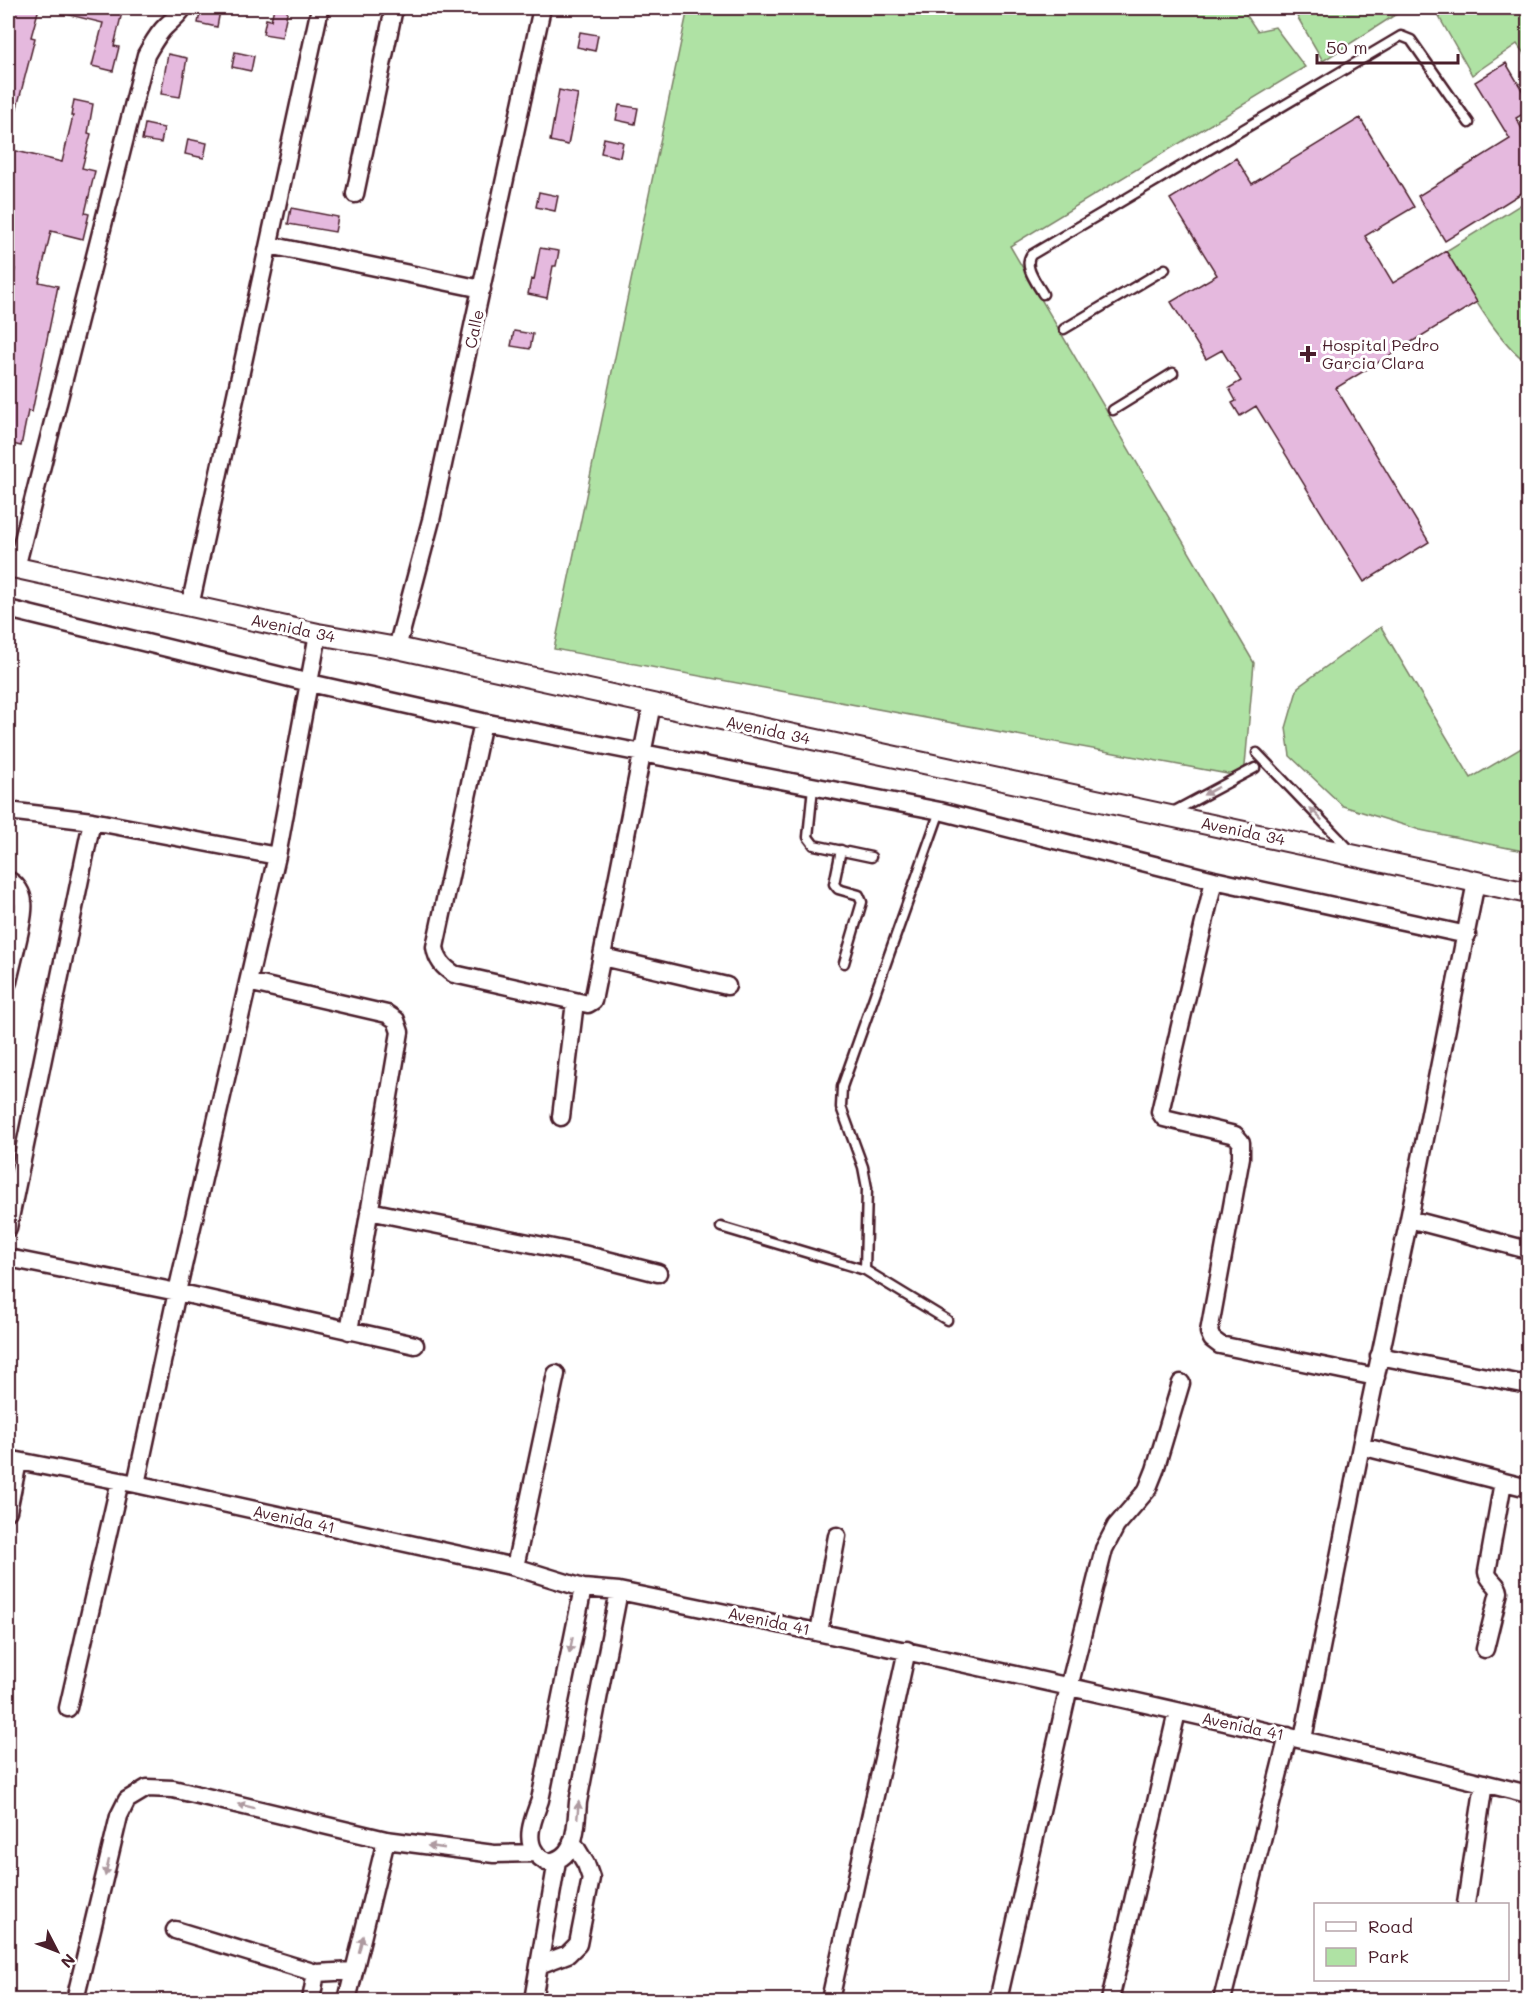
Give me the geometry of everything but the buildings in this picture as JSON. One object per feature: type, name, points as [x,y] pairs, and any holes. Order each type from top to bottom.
[{"type":"street","points":[[12,567],[146,55],[158,35],[166,25],[177,18],[183,8]]},
{"type":"street","points":[[190,606],[320,8]]},
{"type":"street","points":[[355,194],[394,8]]},
{"type":"street","name":"Calle","points":[[397,648],[431,520],[542,8]]},
{"type":"street","points":[[269,245],[482,289]]},
{"type":"street","name":"Avenida 34","points":[[12,567],[1528,893]]},
{"type":"street","points":[[8,609],[310,683],[483,722],[940,811],[1214,880],[1467,935]]},
{"type":"street","points":[[68,1708],[177,1292],[277,856],[318,634]]},
{"type":"street","points":[[483,722],[435,947],[436,955],[440,962],[454,974],[588,1004],[593,1001],[603,957],[652,704]]},
{"type":"street","points":[[8,811],[92,821],[277,856]]},
{"type":"street","points":[[8,1228],[92,821]]},
{"type":"street","points":[[8,880],[20,892],[24,905],[8,982]]},
{"type":"street","points":[[1214,880],[1160,1112],[1164,1118],[1235,1135],[1241,1142],[1241,1157],[1209,1332],[1212,1339],[1220,1345],[1376,1377]]},
{"type":"street","points":[[1222,2001],[1296,1737],[1376,1377],[1476,882]]},
{"type":"street","points":[[603,957],[727,986]]},
{"type":"street","points":[[248,982],[387,1014],[396,1020],[400,1032],[349,1330]]},
{"type":"street","points":[[561,1117],[575,1002]]},
{"type":"street","points":[[369,1211],[583,1254],[658,1273]]},
{"type":"street","points":[[1409,1219],[1528,1250]]},
{"type":"street","points":[[8,1258],[177,1292],[416,1345]]},
{"type":"street","points":[[1380,1356],[1528,1385]]},
{"type":"street","points":[[514,1567],[556,1374]]},
{"type":"street","points":[[998,2001],[1069,1687],[1104,1549],[1116,1526],[1147,1490],[1181,1383]]},
{"type":"street","points":[[1361,1446],[1528,1488]]},
{"type":"street","points":[[8,1510],[13,1460]]},
{"type":"street","name":"Avenida 41","points":[[13,1460],[514,1567],[583,1588],[619,1591],[907,1650],[1296,1737],[1528,1794]]},
{"type":"street","points":[[1485,1649],[1499,1592],[1497,1586],[1488,1578],[1487,1572],[1503,1482]]},
{"type":"street","points":[[819,1632],[837,1536]]},
{"type":"street","points":[[583,1588],[540,1800],[531,1825],[531,1842],[535,1852],[546,1862],[557,1861],[568,1852],[576,1832],[578,1802],[619,1591]]},
{"type":"street","points":[[830,2001],[907,1650]]},
{"type":"street","points":[[1110,2001],[1177,1712]]},
{"type":"street","points":[[1466,1903],[1484,1783]]},
{"type":"street","points":[[75,2001],[119,1816],[127,1800],[147,1788],[172,1789],[386,1840],[494,1854],[535,1852]]},
{"type":"street","points":[[347,2001],[386,1840]]},
{"type":"street","points":[[539,1965],[568,1954],[578,1944],[591,1878],[573,1841]]},
{"type":"street","points":[[533,2001],[557,1861]]},
{"type":"street","points":[[175,1930],[316,1973],[354,1971]]},
{"type":"street","points":[[311,2001],[316,1973]]},
{"type":"lane","points":[[1043,294],[1027,266],[1031,255],[1401,36],[1411,40],[1469,123]]},
{"type":"lane","points":[[1064,329],[1165,269]]},
{"type":"lane","points":[[1113,410],[1173,373]]},
{"type":"lane","points":[[1257,753],[1356,856]]},
{"type":"lane","points":[[1167,815],[1255,768]]},
{"type":"lane","points":[[813,786],[808,837],[814,845],[871,857]]},
{"type":"lane","points":[[865,1270],[867,1188],[863,1167],[841,1107],[842,1087],[940,811]]},
{"type":"lane","points":[[841,850],[834,884],[838,889],[859,895],[862,902],[844,963]]},
{"type":"lane","points":[[722,1227],[865,1270],[947,1320]]},
{"type":"green space","points":[[688,8],[1242,8],[1257,31],[1275,27],[1305,67],[1010,246],[1254,663],[1244,777],[554,649]]},
{"type":"green space","points":[[1302,8],[1406,8],[1323,61],[1295,13]]},
{"type":"green space","points":[[1434,8],[1528,8],[1528,59],[1517,44],[1472,75]]},
{"type":"green space","points":[[1528,200],[1528,363],[1516,354],[1494,327],[1446,251]]},
{"type":"green space","points":[[1381,627],[1471,778],[1528,744],[1528,852],[1420,830],[1343,806],[1290,756],[1286,728],[1298,687]]},
{"type":"place","name":"Hospital Pedro Garcia Clara","points":[[1308,354]]}]
